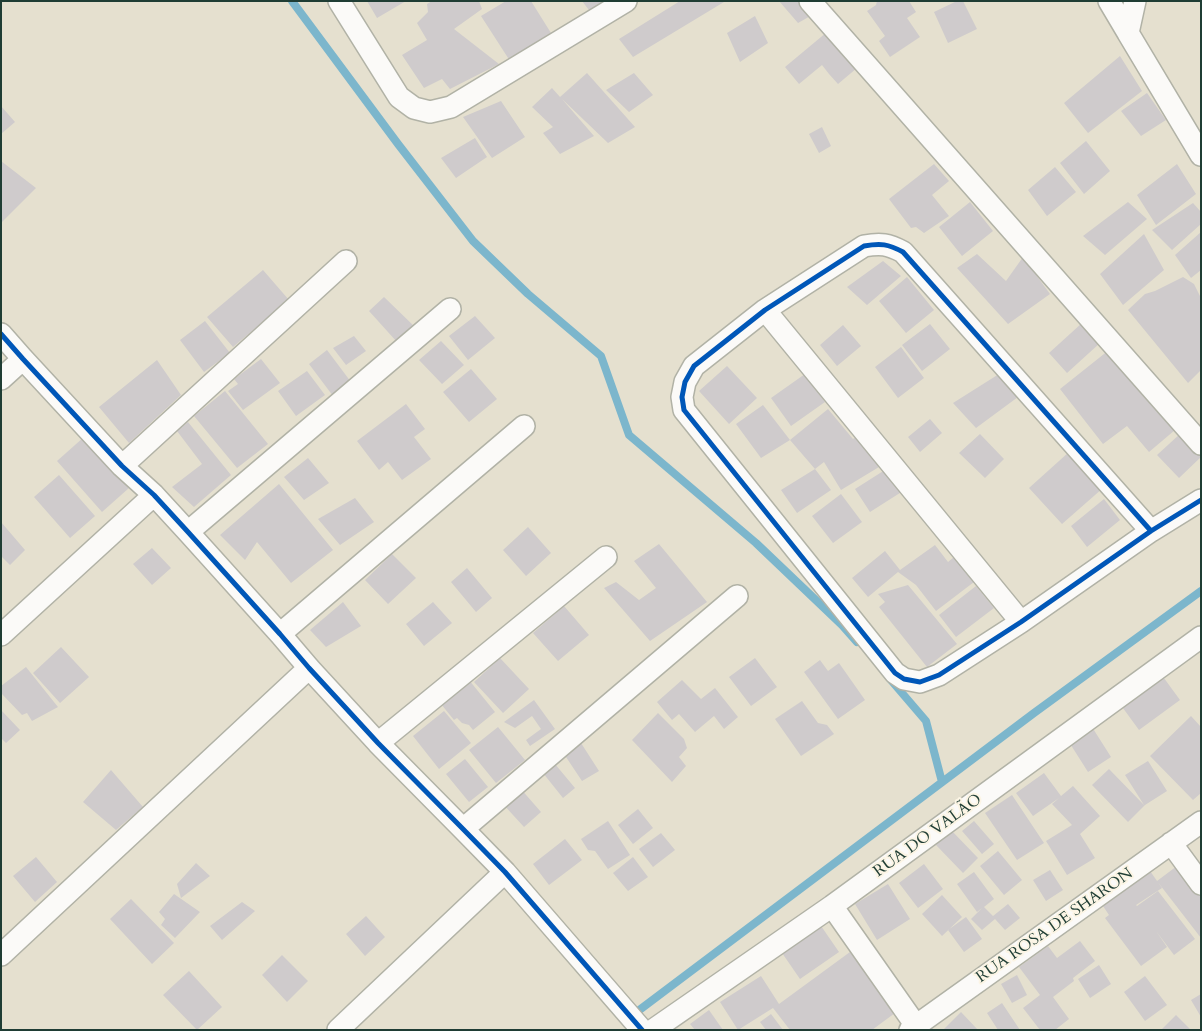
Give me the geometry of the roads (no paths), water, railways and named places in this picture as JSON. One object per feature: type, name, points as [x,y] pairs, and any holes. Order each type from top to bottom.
[{"type":"street","points":[[339,1],[399,97],[414,108],[430,112],[451,107],[626,1]]},
{"type":"street","points":[[810,1],[1201,444]]},
{"type":"street","points":[[1109,1],[1201,155]]},
{"type":"street","points":[[1128,33],[1135,1]]},
{"type":"street","points":[[1151,531],[903,252],[890,245],[864,246],[764,310],[694,366],[685,382],[682,397],[684,410],[895,673],[904,679],[920,682],[939,675],[1020,622],[1151,531],[1201,500]]},
{"type":"street","points":[[122,466],[346,261]]},
{"type":"street","points":[[188,532],[450,309]]},
{"type":"street","points":[[764,310],[1020,622]]},
{"type":"street","points":[[1,334],[122,466],[154,495],[378,744],[504,872],[642,1030]]},
{"type":"street","points":[[1,379],[23,359]]},
{"type":"street","points":[[280,634],[524,426]]},
{"type":"street","points":[[1,635],[154,495]]},
{"type":"street","points":[[378,744],[606,557]]},
{"type":"street","points":[[463,829],[737,596]]},
{"type":"street","name":"RUA DO VALÃO","points":[[653,1030],[832,906],[1201,637]]},
{"type":"street","points":[[1,955],[309,668]]},
{"type":"street","name":"RUA ROSA DE SHARON","points":[[915,1028],[1201,822]]},
{"type":"street","points":[[1171,844],[1201,884]]},
{"type":"street","points":[[338,1030],[504,872]]},
{"type":"street","points":[[832,906],[915,1028]]},
{"type":"waterway","points":[[292,1],[473,241],[528,294],[601,356],[629,435],[756,543],[842,625],[857,642]]},
{"type":"waterway","points":[[638,1011],[1034,713],[1201,591]]},
{"type":"waterway","points":[[890,679],[926,721],[942,782]]}]
